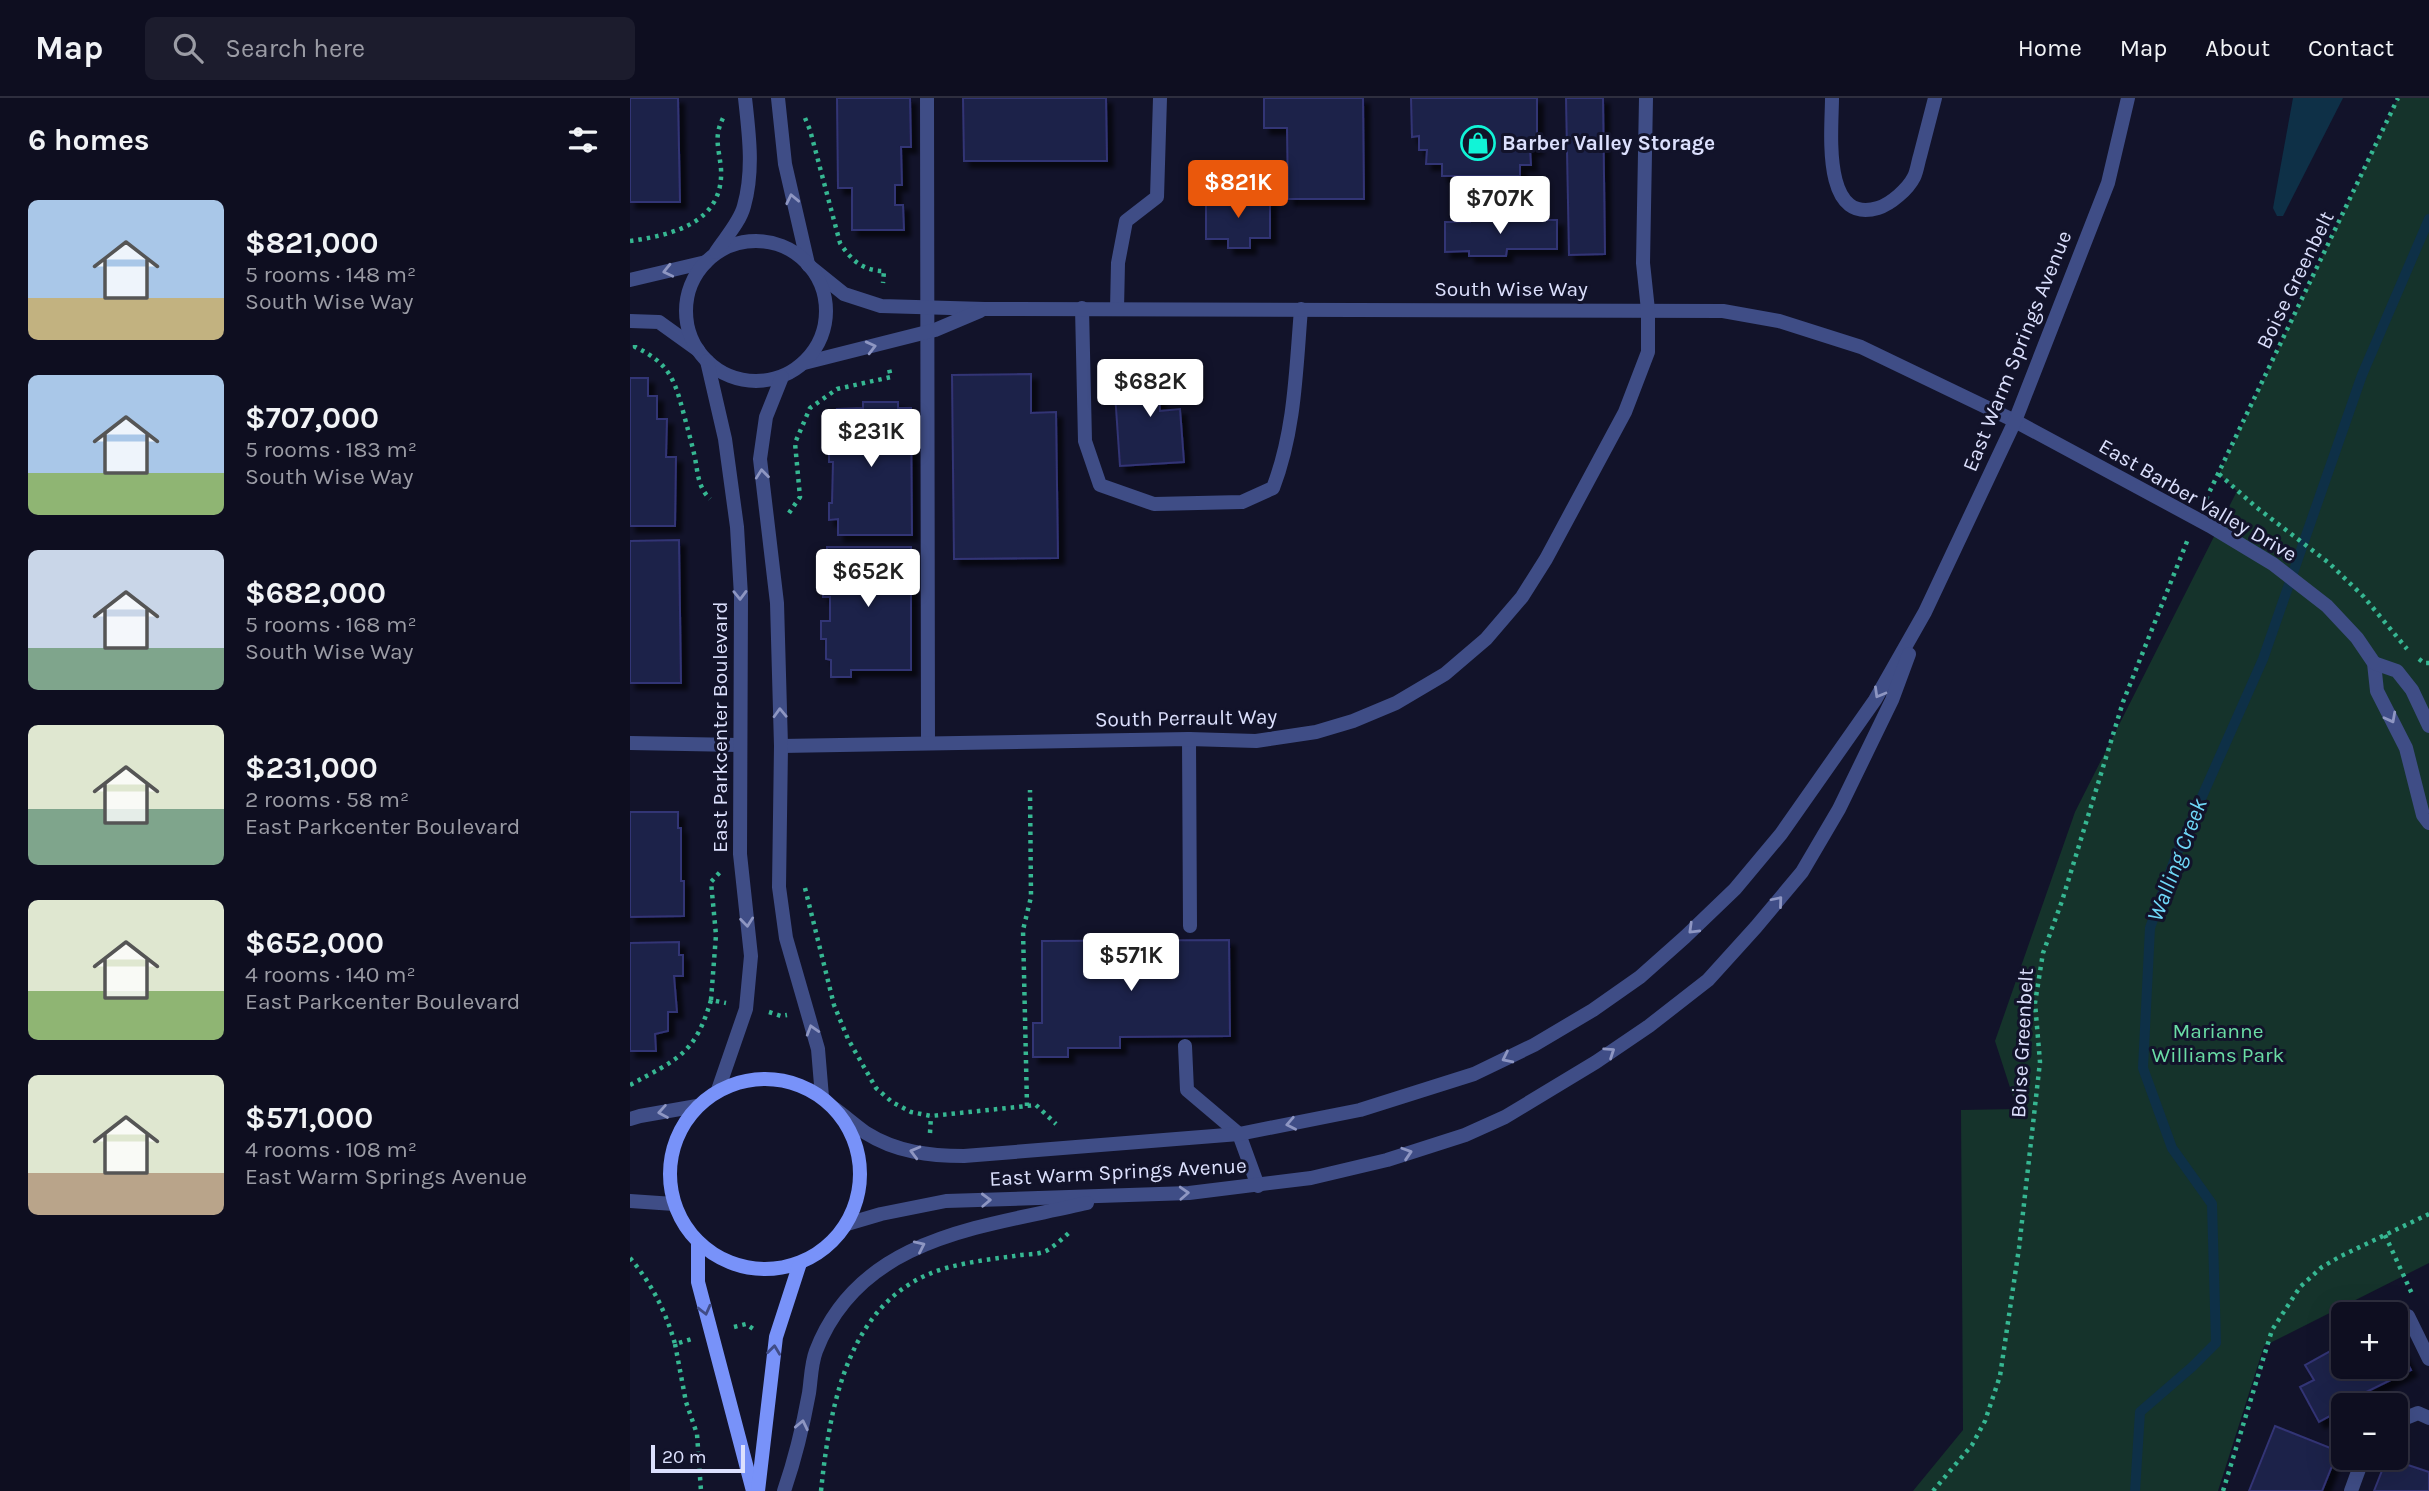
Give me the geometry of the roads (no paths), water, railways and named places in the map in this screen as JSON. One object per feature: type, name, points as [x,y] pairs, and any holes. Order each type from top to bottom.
[{"type":"main road","points":[[771,1078],[798,1084],[822,1097],[835,1109],[852,1135],[860,1165],[858,1196],[847,1224],[827,1247],[800,1263],[773,1269],[746,1268],[720,1258],[698,1242],[684,1224],[674,1204],[669,1178],[671,1152],[681,1127],[697,1106],[718,1090],[743,1080],[771,1078]]},
{"type":"main road","points":[[698,1242],[698,1282],[756,1491]]},
{"type":"main road","points":[[756,1491],[776,1337],[800,1263]]},
{"type":"street","points":[[703,356],[689,331],[686,309],[690,288],[744,208],[750,173],[750,139],[745,98]]},
{"type":"street","points":[[778,98],[785,164],[808,265]]},
{"type":"street","points":[[927,98],[928,743]]},
{"type":"street","points":[[1117,309],[1118,263],[1126,221],[1157,197],[1160,98]]},
{"type":"street","name":"South Perrault Way","points":[[781,746],[1256,741],[1316,732],[1353,721],[1396,703],[1445,674],[1486,639],[1522,597],[1546,559],[1625,412],[1648,352],[1648,310],[1643,262],[1646,98]]},
{"type":"street","points":[[1832,98],[1835,182],[1845,202],[1859,209],[1877,208],[1898,196],[1914,178],[1935,98]]},
{"type":"street","name":"East Warm Springs Avenue","points":[[835,1109],[868,1134],[929,1156],[964,1156],[1240,1134],[1360,1110],[1474,1074],[1534,1045],[1640,977],[1735,889],[1781,834],[1875,700],[1925,612],[2015,421],[2108,183],[2128,98]]},
{"type":"street","points":[[630,280],[711,258],[731,246],[749,241],[766,242],[790,251],[808,265],[819,280],[825,297],[826,314],[816,349],[804,363],[782,377],[764,381],[746,381],[728,376],[659,322],[630,321]]},
{"type":"street","name":"South Wise Way","points":[[808,265],[844,294],[881,306],[985,309],[1723,311],[1790,325],[1861,347],[2015,421]]},
{"type":"street","points":[[1082,308],[1085,441],[1100,485],[1154,504],[1242,502],[1273,488],[1283,461],[1291,415],[1301,309]]},
{"type":"street","name":"South Wise Way","points":[[804,363],[927,331],[985,309]]},
{"type":"street","name":"East Parkcenter Boulevard","points":[[703,356],[727,448],[737,527],[741,596],[740,854],[751,956],[746,1009],[718,1090]]},
{"type":"street","points":[[782,377],[766,418],[760,459],[776,603],[781,746],[779,887],[786,938],[818,1049],[822,1097]]},
{"type":"street","name":"East Barber Valley Drive","points":[[2015,421],[2210,526],[2273,564],[2300,583],[2342,622],[2374,663],[2377,691],[2406,748],[2423,816],[2429,823]]},
{"type":"street","name":"East Warm Springs Avenue","points":[[847,1224],[946,1201],[1189,1193],[1311,1178],[1387,1160],[1465,1135],[1504,1117],[1607,1055],[1708,980],[1802,872],[1839,809],[1892,700],[1925,612]]},
{"type":"street","name":"East Barber Valley Drive","points":[[2374,663],[2397,671],[2412,690],[2429,726]]},
{"type":"street","points":[[1189,740],[1190,926]]},
{"type":"street","points":[[630,743],[739,746]]},
{"type":"street","points":[[1185,1046],[1187,1090],[1240,1134],[1258,1186]]},
{"type":"street","points":[[630,1119],[697,1106]]},
{"type":"street","points":[[784,1491],[794,1461],[815,1353],[831,1322],[846,1300],[864,1281],[886,1264],[936,1239],[1116,1196]]},
{"type":"street","points":[[630,1201],[674,1204]]},
{"type":"street","points":[[2408,1316],[2429,1359]]},
{"type":"street","points":[[2408,1417],[2418,1413],[2429,1418]]},
{"type":"street","points":[[2351,1491],[2359,1470]]},
{"type":"water","points":[[2293,98],[2343,98],[2283,216],[2277,216],[2273,208]]},
{"type":"waterway","name":"Walling Creek","points":[[2135,1491],[2140,1412],[2216,1343],[2212,1204],[2172,1148],[2143,1068],[2150,928],[2177,853],[2263,659],[2362,375],[2429,219]]},
{"type":"place","name":"Barber Valley Storage","points":[[1478,143]]},
{"type":"park label","name":"Marianne Williams Park","points":[[2218,1043]]}]
